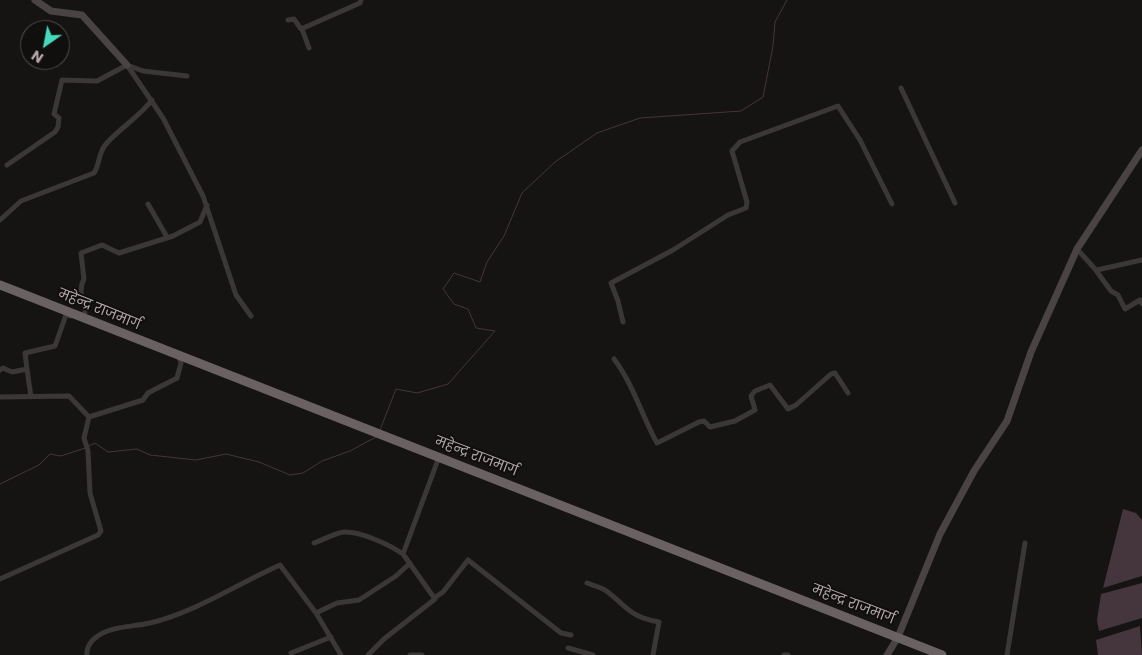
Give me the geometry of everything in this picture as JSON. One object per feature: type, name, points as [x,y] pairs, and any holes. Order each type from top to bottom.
[{"type":"highway","name":"महेन्द्र राजमार्ग","points":[[0,285],[95,324],[179,355],[942,655]]},
{"type":"street","points":[[35,0],[51,11],[82,15],[126,65],[152,100],[207,204],[236,295],[251,316]]},
{"type":"street","points":[[302,29],[360,3],[361,0]]},
{"type":"street","points":[[288,20],[294,19],[302,29],[309,48]]},
{"type":"street","points":[[126,65],[143,72],[187,76]]},
{"type":"street","points":[[7,165],[55,132],[58,127],[59,118],[54,114],[62,80],[97,81],[126,65]]},
{"type":"street","points":[[901,88],[955,203]]},
{"type":"street","points":[[0,220],[21,201],[94,173],[97,168],[100,152],[105,144],[142,112],[152,100]]},
{"type":"street","points":[[623,322],[611,283],[673,250],[728,215],[746,208],[748,202],[732,151],[740,142],[838,106],[860,140],[892,204]]},
{"type":"street","points":[[887,655],[898,637],[940,534],[974,471],[1007,421],[1031,352],[1077,249],[1142,150]]},
{"type":"street","points":[[148,204],[167,237]]},
{"type":"street","points":[[83,318],[86,309],[81,300],[82,282],[84,279],[81,252],[102,245],[119,253],[167,237],[200,222],[207,204]]},
{"type":"street","points":[[1077,249],[1097,270],[1111,291],[1118,295],[1125,309],[1140,300],[1142,304]]},
{"type":"street","points":[[1097,270],[1142,260]]},
{"type":"street","points":[[32,397],[24,352],[55,346],[66,315],[95,324]]},
{"type":"street","points":[[89,417],[143,400],[148,393],[177,378],[181,363],[179,355]]},
{"type":"street","points":[[614,359],[624,372],[644,419],[657,443],[699,422],[704,421],[710,427],[735,421],[755,410],[751,396],[755,391],[770,385],[788,409],[796,405],[831,374],[835,373],[848,393]]},
{"type":"street","points":[[0,370],[3,368],[12,372],[27,369]]},
{"type":"street","points":[[0,398],[69,396],[89,417]]},
{"type":"street","points":[[0,578],[74,547],[98,535],[101,531],[90,493],[88,451],[84,438],[89,417]]},
{"type":"street","points":[[404,554],[439,457]]},
{"type":"street","points":[[314,544],[340,533],[349,533],[380,542],[404,554],[434,598]]},
{"type":"street","points":[[1007,655],[1025,543]]},
{"type":"street","points":[[368,655],[443,592],[468,560],[561,632],[571,635]]},
{"type":"street","points":[[316,613],[337,603],[360,600],[396,576],[410,563]]},
{"type":"street","points":[[87,655],[90,644],[101,634],[121,627],[162,620],[189,610],[280,565],[316,613],[341,655]]},
{"type":"street","points":[[586,583],[604,590],[625,609],[642,620],[659,622],[653,655]]},
{"type":"street","points":[[291,653],[331,637]]},
{"type":"street","points":[[568,648],[593,655]]},
{"type":"street","points":[[410,655],[422,655]]},
{"type":"shaded area","points":[[1123,509],[1136,513],[1142,520],[1142,576],[1103,588]]},
{"type":"shaded area","points":[[1142,583],[1142,618],[1099,631],[1097,620],[1101,594]]},
{"type":"shaded area","points":[[1140,626],[1142,655],[1098,655],[1096,640]]},
{"type":"waterway","points":[[380,430],[396,389],[417,393],[448,384],[495,331],[476,328],[468,309],[454,304],[443,289],[454,273],[480,282],[487,262],[504,236],[522,193],[555,162],[597,133],[640,118],[741,111],[763,97],[773,46],[775,22],[787,0]]},
{"type":"waterway","points":[[89,446],[95,443],[108,452],[137,449],[150,455],[196,460],[226,454],[259,462],[290,475],[303,473],[322,461],[350,451],[376,437]]},
{"type":"waterway","points":[[0,484],[39,465],[50,454],[61,456],[85,448]]}]
